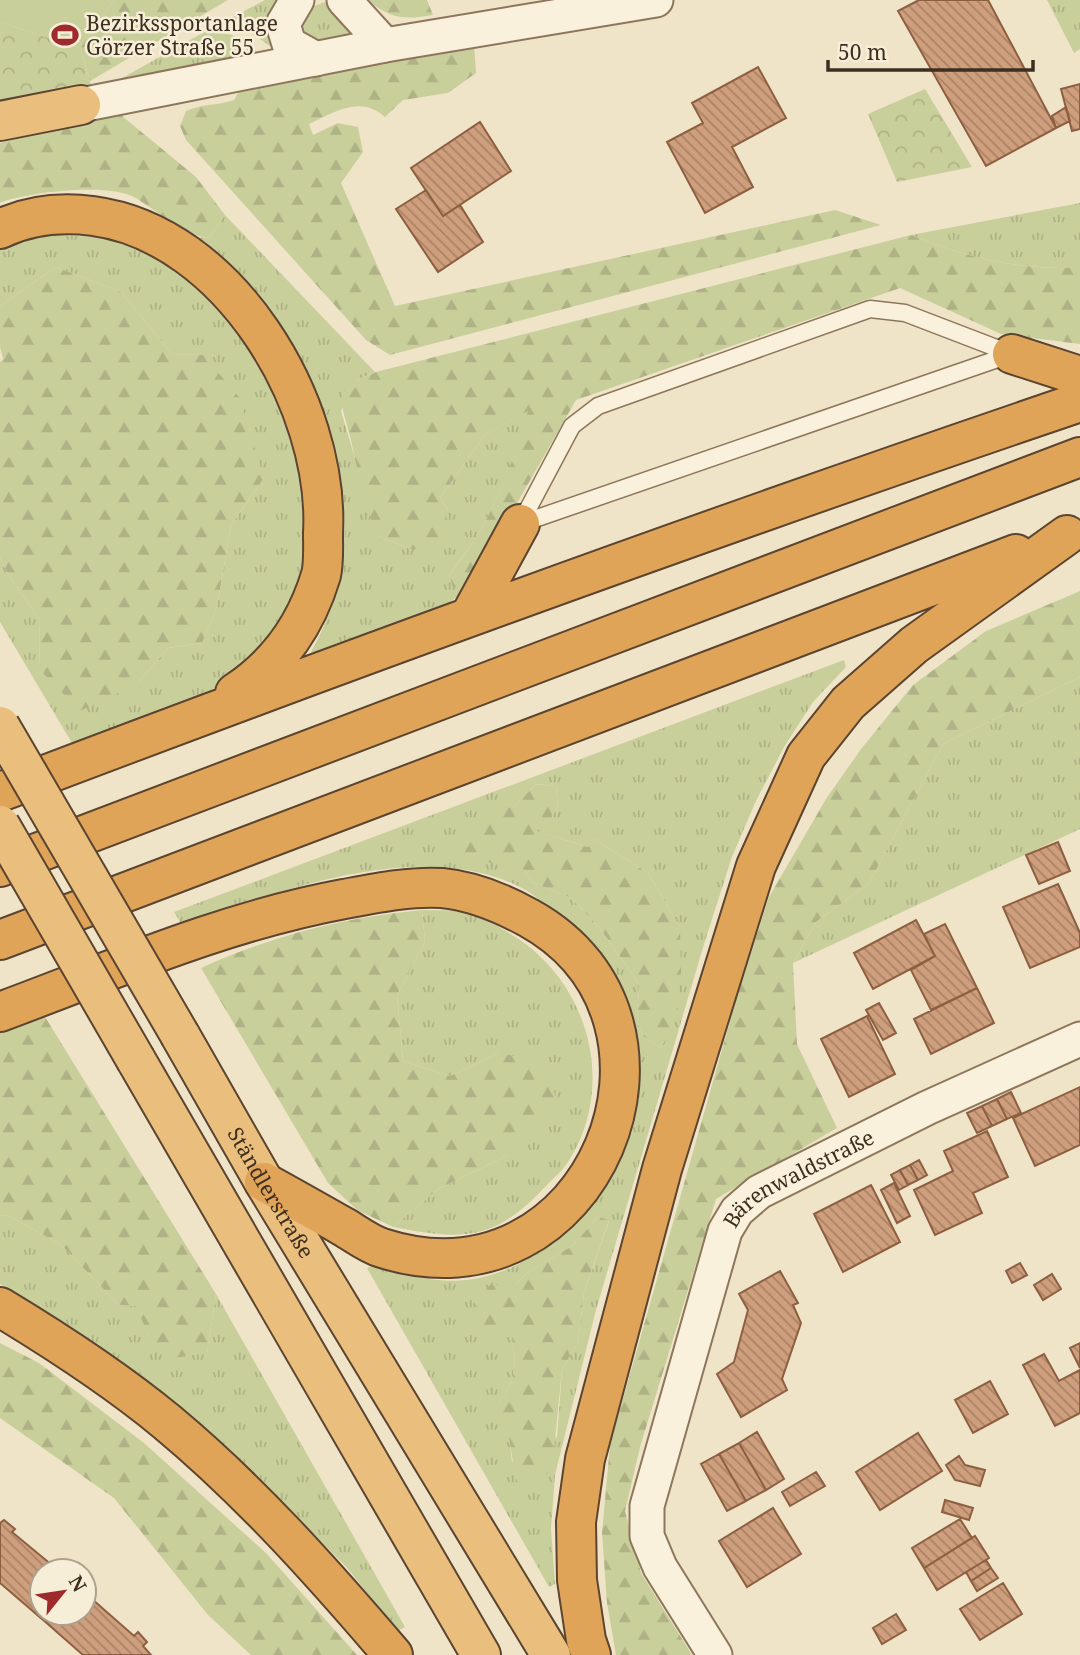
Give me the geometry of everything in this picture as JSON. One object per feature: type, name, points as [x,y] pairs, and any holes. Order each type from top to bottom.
[{"type":"highway","points":[[0,121],[81,105]]},
{"type":"highway","points":[[0,229],[15,222],[46,215],[81,214],[109,218],[155,234],[205,267],[254,320],[290,383],[317,452],[324,515],[321,574],[286,648],[253,681],[202,715]]},
{"type":"highway","points":[[1012,354],[1080,376]]},
{"type":"highway","points":[[0,792],[202,715],[792,499],[1080,402]]},
{"type":"highway","points":[[0,867],[1080,457]]},
{"type":"highway","points":[[470,616],[520,524]]},
{"type":"highway","points":[[0,940],[1073,533]]},
{"type":"highway","points":[[592,1655],[586,1640],[577,1580],[576,1522],[585,1459],[662,1169],[756,866],[806,756],[848,703],[914,645],[1073,533]]},
{"type":"highway","name":"Ständlerstraße","points":[[0,726],[264,1182],[551,1655]]},
{"type":"highway","points":[[0,825],[481,1655]]},
{"type":"highway","points":[[0,1012],[202,936],[292,909],[386,891],[442,888],[506,905],[542,926],[571,951],[590,974],[606,1004],[616,1036],[621,1077],[617,1110],[610,1139],[581,1187],[537,1230],[493,1253],[437,1258],[381,1248],[264,1182]]},
{"type":"highway","points":[[0,1307],[69,1349],[167,1422],[265,1513],[393,1655]]},
{"type":"street","points":[[297,0],[283,24],[289,44],[316,59]]},
{"type":"street","points":[[344,0],[385,45]]},
{"type":"street","points":[[81,105],[385,45],[656,0]]},
{"type":"street","name":"Bärenwaldstraße","points":[[715,1655],[660,1567],[647,1536],[647,1506],[725,1231],[737,1211],[759,1192],[927,1108],[1080,1039]]},
{"type":"lane","points":[[520,524],[572,426],[598,406],[870,309],[905,313],[1012,354]]},
{"type":"lane","points":[[520,524],[1012,354]]},
{"type":"green space","name":"Bezirkssportanlage Görzer Straße 55","points":[[0,0],[114,0],[80,48],[0,22]]},
{"type":"green space","points":[[114,0],[228,0],[90,81],[80,48]]},
{"type":"green space","points":[[265,0],[279,0],[276,50],[241,26],[223,22]]},
{"type":"green space","points":[[368,0],[427,0],[433,15],[398,16],[383,11]]},
{"type":"green space","points":[[1047,0],[1080,0],[1080,49],[1074,53]]},
{"type":"green space","points":[[325,2],[339,12],[353,37],[311,46],[298,30],[303,10]]},
{"type":"green space","points":[[0,22],[80,48],[91,85],[0,105]]},
{"type":"green space","points":[[208,30],[232,35],[261,54],[115,82]]},
{"type":"green space","points":[[474,43],[476,73],[448,93],[403,100],[385,117],[376,110],[357,106],[309,124],[313,135],[338,123],[358,127],[363,152],[341,183],[395,306],[835,210],[881,225],[390,355],[366,340],[186,140],[180,126],[186,111],[234,100],[245,81]]},
{"type":"green space","points":[[925,89],[972,167],[897,182],[868,114]]},
{"type":"green space","points":[[116,111],[196,177],[225,215],[209,238],[179,228],[134,197],[106,190],[29,195],[0,203],[0,143]]},
{"type":"green space","points":[[1080,203],[1080,268],[1035,267],[994,261],[911,235]]},
{"type":"green space","points":[[225,215],[375,372],[355,381],[341,411],[378,536],[413,550],[448,510],[440,498],[485,435],[529,410],[498,497],[477,536],[449,575],[468,589],[443,607],[316,657],[311,652],[329,614],[340,577],[344,539],[343,503],[337,466],[311,393],[271,317],[247,288],[195,237],[209,238]]},
{"type":"green space","points":[[50,235],[106,237],[144,248],[190,280],[239,330],[276,388],[301,453],[306,576],[292,614],[243,669],[197,700],[160,715],[72,743],[0,622],[0,557],[6,571],[39,619],[40,670],[137,684],[168,648],[202,643],[217,607],[231,525],[264,478],[203,355],[172,354],[121,292],[56,267],[0,306],[0,250],[23,240]]},
{"type":"green space","points":[[911,235],[994,261],[1035,267],[1080,268],[1080,344],[1001,334],[900,288],[576,400],[468,589],[453,587],[449,575],[464,556],[497,497],[528,411],[485,435],[440,498],[448,510],[436,544],[413,550],[378,536],[365,499],[343,410],[342,393],[355,381],[376,372]]},
{"type":"green space","points":[[56,267],[121,292],[172,354],[203,355],[239,397],[264,478],[231,525],[217,607],[202,643],[168,648],[137,684],[80,711],[40,670],[39,619],[6,571],[0,557],[0,362],[3,359],[0,347],[0,306]]},
{"type":"green space","points":[[1080,591],[1080,677],[943,744],[869,883],[816,922],[793,963],[797,1044],[837,1128],[716,1199],[640,1447],[625,1511],[641,1573],[692,1655],[616,1655],[607,1603],[602,1533],[610,1445],[736,1000],[769,897],[826,799],[861,749],[913,685],[986,631]]},
{"type":"green space","points":[[844,660],[846,667],[813,702],[784,747],[755,803],[732,857],[704,944],[596,1310],[555,1475],[551,1529],[555,1584],[549,1587],[367,1268],[372,1266],[447,1281],[489,1276],[510,1268],[557,1241],[554,1234],[594,1197],[612,1171],[625,1139],[587,942],[544,903],[516,885],[477,872],[435,867],[392,868],[304,885],[182,925],[174,912]],"holes":[[[536,784],[556,786],[558,809],[535,831],[589,847],[594,839],[648,873],[680,927],[661,1048],[644,1037],[637,1022],[639,984],[599,927],[571,898],[532,882],[524,870],[448,844],[482,833],[513,808]],[[598,1217],[609,1221],[584,1293],[578,1342],[562,1370],[557,1437],[512,1462],[509,1435],[499,1401],[510,1386],[514,1369],[511,1331],[488,1332],[515,1285],[527,1273],[572,1246]]]},
{"type":"green space","points":[[1080,677],[1080,829],[793,963],[816,922],[869,883],[943,744]]},
{"type":"green space","points":[[536,784],[556,786],[558,809],[536,831],[588,847],[594,839],[648,873],[680,927],[681,971],[677,1018],[661,1048],[644,1037],[637,1022],[639,984],[599,927],[571,898],[532,882],[524,870],[458,856],[447,844],[481,833],[487,813],[502,806],[513,808]]},
{"type":"green space","points":[[422,910],[474,915],[517,938],[542,958],[562,982],[578,1009],[588,1039],[592,1070],[591,1102],[583,1132],[568,1162],[518,1212],[501,1224],[471,1233],[437,1234],[393,1227],[438,1189],[509,1155],[499,1053],[450,1076],[403,1061],[397,995],[425,942]]},
{"type":"green space","points":[[422,910],[425,942],[397,995],[403,1061],[450,1076],[499,1053],[543,1062],[561,1110],[509,1155],[438,1189],[393,1227],[357,1210],[328,1183],[201,968],[282,937],[336,923]]},
{"type":"green space","points":[[42,1012],[216,1294],[207,1353],[167,1359],[149,1337],[136,1306],[119,1305],[60,1244],[7,1215],[0,1216],[0,1028]]},
{"type":"green space","points":[[7,1215],[60,1244],[119,1305],[137,1306],[149,1337],[207,1353],[216,1294],[405,1627],[397,1631],[348,1569],[268,1487],[176,1406],[0,1284],[0,1216]]},
{"type":"green space","points":[[598,1217],[609,1220],[584,1293],[578,1342],[562,1370],[552,1470],[536,1482],[518,1483],[499,1401],[510,1386],[514,1369],[511,1332],[488,1333],[473,1304],[490,1285],[515,1285],[527,1273],[572,1246]]},
{"type":"green space","points":[[0,1343],[39,1363],[144,1443],[266,1553],[357,1655],[251,1655],[208,1615],[114,1498],[0,1418]]},
{"type":"building","points":[[919,0],[988,0],[1056,128],[986,166],[898,11]]},
{"type":"building","points":[[758,67],[786,118],[732,147],[753,187],[705,213],[667,142],[703,123],[692,103]]},
{"type":"building","points":[[1080,84],[1080,129],[1072,131],[1061,89]]},
{"type":"building","points":[[1066,107],[1070,121],[1056,128],[1052,116]]},
{"type":"building","points":[[480,122],[511,171],[443,216],[411,168]]},
{"type":"building","points":[[426,190],[443,216],[460,205],[483,242],[438,272],[396,209]]},
{"type":"building","points":[[1058,842],[1070,871],[1039,884],[1026,855]]},
{"type":"building","points":[[1058,884],[1080,933],[1080,947],[1030,968],[1003,907]]},
{"type":"building","points":[[916,920],[935,956],[873,989],[854,953]]},
{"type":"building","points":[[945,924],[977,988],[931,1010],[911,970],[935,956],[924,934]]},
{"type":"building","points":[[977,988],[994,1023],[931,1054],[914,1019]]},
{"type":"building","points":[[879,1003],[896,1033],[883,1040],[866,1010]]},
{"type":"building","points":[[867,1016],[895,1074],[849,1097],[821,1039]]},
{"type":"building","points":[[1080,1087],[1080,1145],[1035,1166],[1013,1118]]},
{"type":"building","points":[[1011,1092],[1021,1113],[1007,1119],[997,1099]]},
{"type":"building","points":[[997,1099],[1007,1119],[992,1126],[982,1106]]},
{"type":"building","points":[[982,1106],[992,1126],[977,1133],[967,1113]]},
{"type":"building","points":[[987,1131],[1008,1177],[973,1193],[982,1213],[935,1235],[914,1190],[953,1171],[944,1151]]},
{"type":"building","points":[[919,1160],[927,1175],[918,1180],[910,1165]]},
{"type":"building","points":[[910,1165],[918,1180],[908,1185],[900,1170]]},
{"type":"building","points":[[900,1170],[908,1185],[899,1190],[891,1175]]},
{"type":"building","points":[[894,1183],[910,1216],[897,1223],[881,1190]]},
{"type":"building","points":[[871,1185],[900,1242],[843,1272],[814,1214]]},
{"type":"building","points":[[1020,1263],[1027,1275],[1012,1283],[1006,1271]]},
{"type":"building","points":[[780,1271],[798,1303],[793,1305],[801,1323],[782,1379],[787,1390],[741,1417],[717,1374],[734,1362],[748,1310],[739,1294]]},
{"type":"building","points":[[1052,1274],[1061,1289],[1043,1300],[1034,1285]]},
{"type":"building","points":[[1080,1343],[1080,1368],[1070,1348]]},
{"type":"building","points":[[1044,1354],[1059,1381],[1080,1370],[1080,1413],[1055,1426],[1023,1365]]},
{"type":"building","points":[[990,1381],[1008,1414],[973,1433],[955,1400]]},
{"type":"building","points":[[757,1432],[784,1479],[766,1490],[739,1443]]},
{"type":"building","points":[[918,1433],[942,1471],[880,1510],[856,1472]]},
{"type":"building","points":[[739,1443],[766,1490],[746,1501],[719,1454]]},
{"type":"building","points":[[719,1454],[746,1501],[727,1511],[701,1464]]},
{"type":"building","points":[[959,1456],[965,1465],[985,1470],[980,1486],[955,1480],[946,1465]]},
{"type":"building","points":[[816,1472],[825,1486],[790,1506],[782,1492]]},
{"type":"building","points":[[945,1500],[973,1508],[969,1520],[942,1512]]},
{"type":"building","points":[[773,1508],[801,1554],[747,1587],[719,1541]]},
{"type":"building","points":[[960,1519],[972,1538],[924,1568],[912,1548]]},
{"type":"building","points":[[4,1520],[15,1529],[12,1532],[42,1557],[28,1557],[28,1607],[0,1583],[0,1523]]},
{"type":"building","points":[[975,1536],[989,1558],[937,1590],[924,1568]]},
{"type":"building","points":[[986,1560],[991,1568],[971,1581],[966,1572]]},
{"type":"building","points":[[991,1568],[998,1578],[977,1591],[971,1581]]},
{"type":"building","points":[[1003,1583],[1022,1614],[980,1640],[960,1609]]},
{"type":"building","points":[[98,1604],[134,1636],[138,1632],[147,1642],[143,1646],[151,1655],[83,1655],[51,1627],[98,1627]]},
{"type":"building","points":[[896,1614],[906,1630],[882,1644],[873,1628]]},
{"type":"place","name":"Bezirkssportanlage Görzer Straße 55","points":[[65,35]]}]
